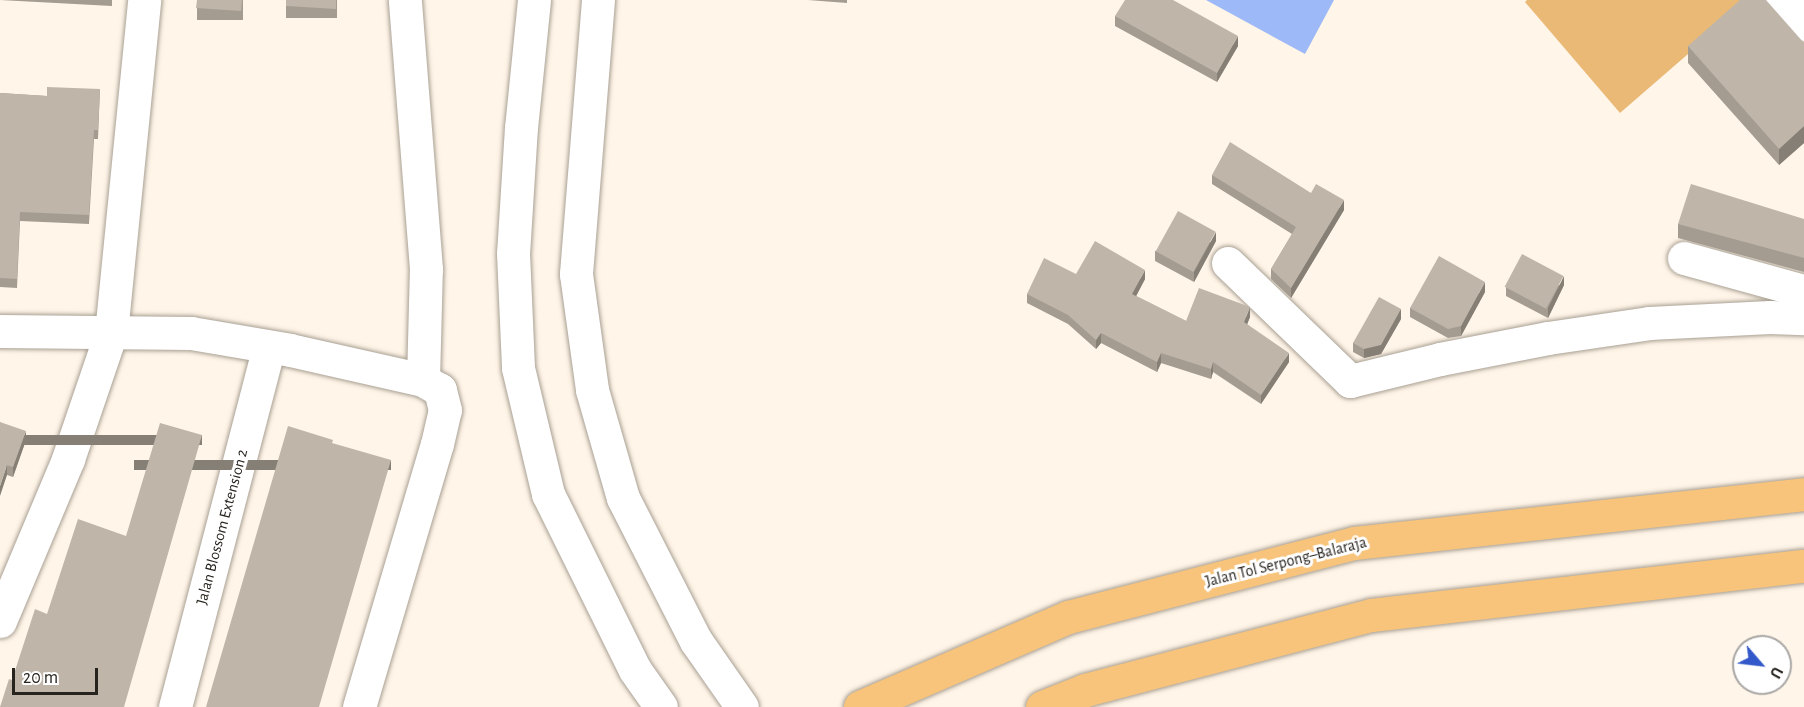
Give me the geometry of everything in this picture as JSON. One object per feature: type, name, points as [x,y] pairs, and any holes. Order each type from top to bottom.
[{"type":"highway","name":"Jalan Tol Serpong–Balaraja","points":[[860,707],[1068,617],[1354,543],[1804,494]]},
{"type":"highway","points":[[1042,707],[1085,690],[1371,615],[1804,566]]},
{"type":"street","points":[[0,621],[68,459],[111,333],[144,0]]},
{"type":"street","points":[[405,0],[426,269],[423,380]]},
{"type":"street","points":[[534,0],[521,128],[513,254],[518,368],[548,494],[635,670],[661,707]]},
{"type":"street","points":[[598,0],[576,274],[592,390],[623,498],[696,641],[742,707]]},
{"type":"street","points":[[1782,0],[1804,24]]},
{"type":"street","points":[[1684,258],[1804,291]]},
{"type":"street","points":[[1228,262],[1350,381],[1451,357],[1548,338],[1649,323],[1770,317],[1804,318]]},
{"type":"street","points":[[0,331],[191,333],[423,380],[440,390],[444,410],[437,444],[358,707]]},
{"type":"street","name":"Jalan Blossom Extension 2","points":[[175,707],[269,347]]},
{"type":"shaded area","points":[[1527,0],[1747,0],[1748,2],[1620,113],[1525,2]]},
{"type":"water","points":[[1206,0],[1334,0],[1305,54]]},
{"type":"building","points":[[197,0],[242,0],[241,11],[196,8]]},
{"type":"building","points":[[286,0],[336,0],[336,9],[286,6]]},
{"type":"building","points":[[1125,0],[1173,0],[1238,36],[1217,73],[1115,16]]},
{"type":"building","points":[[1740,0],[1766,0],[1804,43],[1804,126],[1779,149],[1688,46]]},
{"type":"building","points":[[47,87],[100,89],[98,130],[94,130],[89,215],[20,212],[17,279],[0,278],[0,93],[47,96]]},
{"type":"building","points":[[1230,142],[1311,193],[1316,184],[1344,200],[1291,288],[1271,269],[1296,227],[1212,175]]},
{"type":"building","points":[[1691,184],[1804,219],[1804,258],[1678,224]]},
{"type":"building","points":[[1178,211],[1216,232],[1193,272],[1156,251]]},
{"type":"building","points":[[1095,241],[1145,270],[1132,294],[1186,321],[1199,288],[1250,307],[1244,322],[1289,353],[1261,395],[1213,362],[1211,369],[1161,353],[1157,362],[1101,333],[1096,340],[1068,315],[1027,294],[1044,258],[1076,274]]},
{"type":"building","points":[[1522,254],[1563,276],[1546,309],[1505,287]]},
{"type":"building","points":[[1439,256],[1485,282],[1461,326],[1448,329],[1410,308]]},
{"type":"building","points":[[1379,297],[1401,309],[1381,345],[1364,349],[1353,343]]},
{"type":"building","points":[[0,422],[26,431],[13,467],[7,465],[0,486]]},
{"type":"building","points":[[160,423],[202,435],[124,707],[0,707],[9,679],[12,680],[35,609],[47,614],[78,519],[126,536]]},
{"type":"building","points":[[288,426],[333,440],[332,443],[391,460],[319,707],[206,707]]}]
